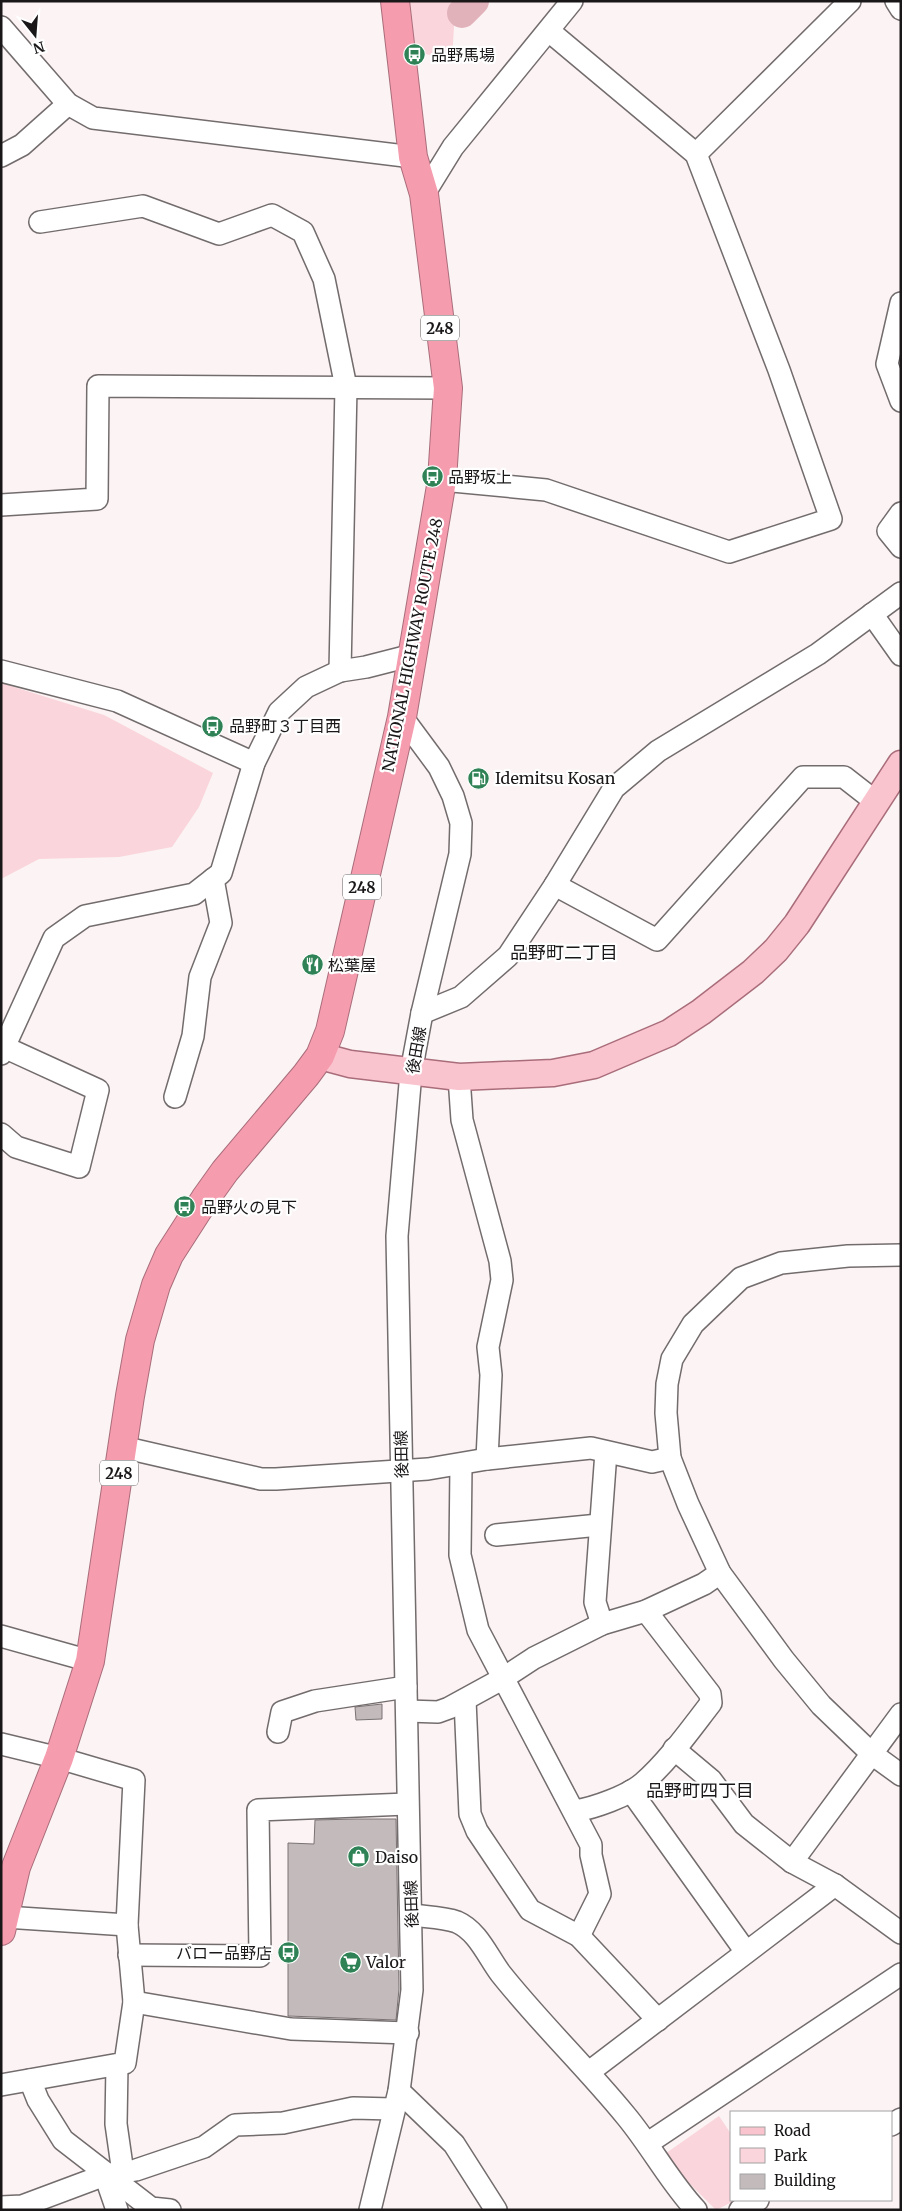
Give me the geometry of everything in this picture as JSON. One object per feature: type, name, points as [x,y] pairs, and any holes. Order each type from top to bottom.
[{"type":"highway","name":"NATIONAL HIGHWAY ROUTE 248","points":[[3,1924],[9,1871],[58,1758],[90,1661],[140,1340],[156,1285],[169,1255],[225,1171],[320,1056],[330,1031],[402,717],[442,480],[448,388],[424,194],[413,158],[396,1]]},
{"type":"main road","points":[[320,1056],[350,1064],[458,1077],[553,1073],[594,1065],[633,1050],[669,1033],[701,1012],[753,972],[776,950],[797,924],[901,764]]},
{"type":"street","points":[[424,194],[453,147],[549,32],[572,1]]},
{"type":"street","points":[[696,154],[850,1]]},
{"type":"street","points":[[896,1],[901,9]]},
{"type":"street","points":[[1,27],[68,104],[93,118],[413,158]]},
{"type":"street","points":[[442,480],[546,490],[729,552],[831,519],[779,370],[696,154],[549,32]]},
{"type":"street","points":[[1,156],[22,145],[68,104]]},
{"type":"street","points":[[40,222],[143,206],[219,234],[272,215],[303,232],[324,279],[346,388],[340,671]]},
{"type":"street","points":[[901,303],[887,364],[901,401]]},
{"type":"street","points":[[1,505],[97,499],[98,386],[448,388]]},
{"type":"street","points":[[901,513],[888,531],[901,547]]},
{"type":"street","points":[[422,1013],[461,997],[508,956],[554,886],[614,788],[658,751],[818,654],[901,593]]},
{"type":"street","points":[[872,614],[901,654]]},
{"type":"street","points":[[1,1134],[16,1147],[79,1167],[98,1090],[3,1051],[54,938],[84,916],[194,894],[214,879],[221,873],[254,763],[279,712],[306,687],[340,671],[366,667],[413,655]]},
{"type":"street","points":[[1,671],[117,701],[254,763]]},
{"type":"street","name":"後田線","points":[[370,2210],[396,2100],[408,2033],[412,1990],[397,1236],[411,1072],[422,1013],[460,854],[461,823],[453,796],[439,767],[402,717]]},
{"type":"street","points":[[554,886],[657,940],[804,777],[844,777],[876,802]]},
{"type":"street","points":[[175,1097],[193,1036],[200,977],[221,923],[214,879]]},
{"type":"street","points":[[458,1077],[462,1120],[500,1261],[502,1280],[488,1347],[491,1375],[487,1459]]},
{"type":"street","points":[[901,1255],[848,1256],[781,1262],[741,1278],[693,1324],[672,1359],[667,1384],[666,1414],[670,1458],[688,1504],[720,1573],[784,1660],[821,1705],[872,1754],[901,1775]]},
{"type":"street","points":[[122,1447],[261,1479],[402,1471],[461,1465],[487,1459],[591,1448],[652,1462],[670,1458]]},
{"type":"street","points":[[602,1624],[595,1602],[599,1525],[606,1452]]},
{"type":"street","points":[[461,1465],[460,1555],[478,1630],[502,1679],[591,1845],[591,1855],[600,1894],[579,1936]]},
{"type":"street","points":[[496,1535],[599,1525]]},
{"type":"street","points":[[407,1711],[438,1712],[465,1700],[534,1658],[602,1624],[646,1611],[704,1584],[720,1573]]},
{"type":"street","points":[[574,1811],[586,1809],[632,1791],[642,1784],[674,1749],[711,1703],[710,1694],[646,1611]]},
{"type":"street","points":[[1,1636],[90,1661]]},
{"type":"street","points":[[278,1732],[282,1712],[315,1701],[406,1687]]},
{"type":"street","points":[[465,1700],[470,1814],[477,1831],[530,1910],[579,1936],[658,2020]]},
{"type":"street","points":[[792,1862],[901,1714]]},
{"type":"street","points":[[1,1744],[134,1780],[127,1925],[134,2002],[125,2063],[1,2085]]},
{"type":"street","points":[[674,1749],[711,1780],[744,1824],[792,1862],[835,1885],[901,1933]]},
{"type":"street","points":[[632,1791],[746,1952]]},
{"type":"street","points":[[130,1954],[260,1956],[258,1810],[407,1804]]},
{"type":"street","points":[[589,2072],[835,1885]]},
{"type":"street","points":[[412,1915],[457,1922],[472,1932],[500,1973],[550,2031],[589,2072],[648,2143],[677,2190],[696,2210]]},
{"type":"street","points":[[3,1924],[127,1925]]},
{"type":"street","points":[[648,2143],[901,1974]]},
{"type":"street","points":[[134,2002],[291,2028],[408,2033]]},
{"type":"street","points":[[116,2210],[114,2174],[117,2064]]},
{"type":"street","points":[[30,2080],[38,2100],[63,2140],[114,2174],[151,2208],[170,2210]]},
{"type":"street","points":[[1,2207],[22,2206],[114,2174],[204,2147],[235,2125],[284,2123],[396,2100],[454,2144],[496,2210]]},
{"type":"street","points":[[740,2210],[756,2201]]},
{"type":"green space","points":[[404,1],[462,1],[455,9],[452,61],[415,51]]},
{"type":"green space","points":[[1,683],[104,715],[213,773],[199,807],[172,847],[119,857],[39,859],[1,879]]},
{"type":"green space","points":[[719,2116],[730,2132],[730,2201],[734,2201],[716,2210],[662,2156]]},
{"type":"building","points":[[382,1704],[382,1719],[356,1720],[355,1707]]},
{"type":"building","points":[[396,1819],[399,1989],[396,2020],[288,2016],[288,1843],[314,1844],[315,1820]]},
{"type":"waterway","points":[[462,13],[474,1]]},
{"type":"place","name":"品野馬場","points":[[415,55]]},
{"type":"place","name":"品野坂上","points":[[432,477]]},
{"type":"place","name":"品野町３丁目西","points":[[213,726]]},
{"type":"place","name":"Idemitsu Kosan","points":[[479,778]]},
{"type":"place","name":"松葉屋","points":[[312,965]]},
{"type":"place","name":"品野火の見下","points":[[185,1207]]},
{"type":"place","name":"Daiso","points":[[359,1857]]},
{"type":"place","name":"バロー品野店","points":[[288,1953]]},
{"type":"place","name":"Valor","points":[[350,1962]]},
{"type":"district","name":"品野町二丁目","points":[[564,952]]},
{"type":"district","name":"品野町四丁目","points":[[700,1790]]}]
